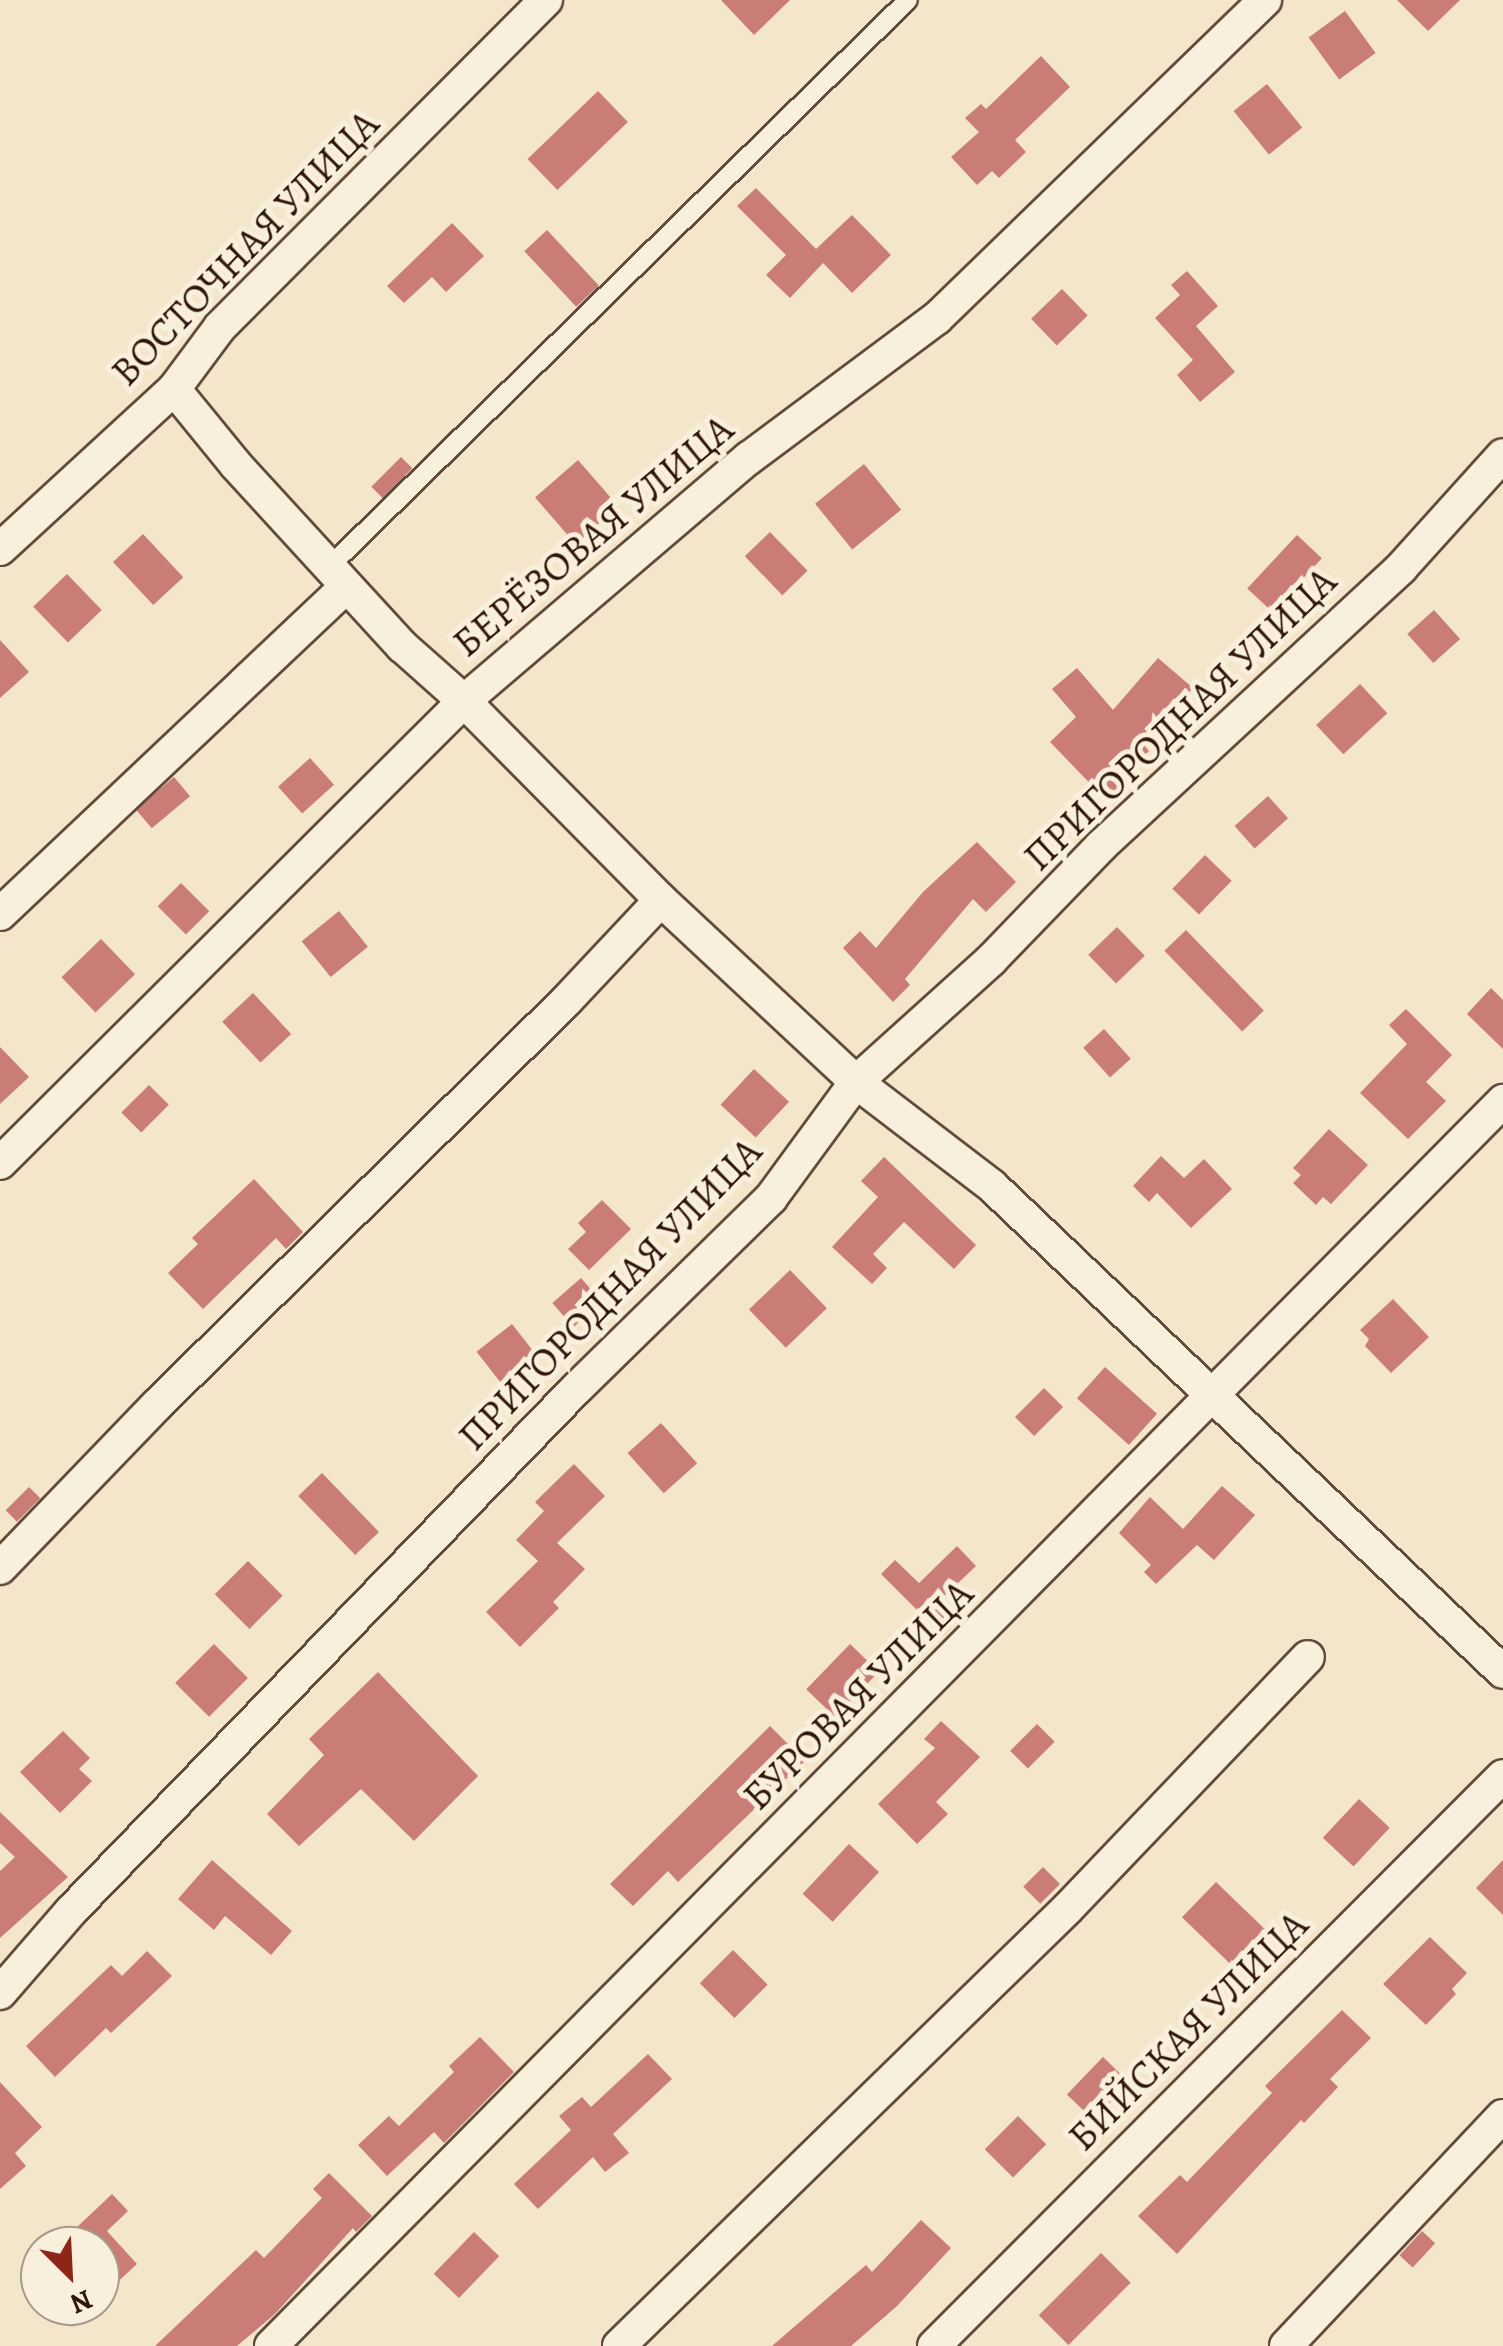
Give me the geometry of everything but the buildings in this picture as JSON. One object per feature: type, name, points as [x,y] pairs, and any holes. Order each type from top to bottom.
[{"type":"street","name":"ВОСТОЧНАЯ УЛИЦА","points":[[0,550],[174,389],[220,328],[546,0]]},
{"type":"street","name":"БЕРЁЗОВАЯ УЛИЦА","points":[[0,1163],[464,701],[749,458],[937,318],[1265,0]]},
{"type":"street","points":[[174,389],[402,646],[464,701],[661,900],[856,1082],[992,1186],[1503,1672]]},
{"type":"street","name":"ПРИГОРОДНАЯ УЛИЦА","points":[[0,1993],[71,1912],[550,1417],[771,1198],[856,1082],[992,960],[1100,846],[1401,568],[1503,455]]},
{"type":"street","points":[[0,914],[338,576]]},
{"type":"street","points":[[0,1568],[158,1405],[554,1014],[661,900]]},
{"type":"street","name":"БУРОВАЯ УЛИЦА","points":[[271,2346],[1216,1396],[1503,1101]]},
{"type":"street","points":[[619,2346],[1068,1908],[1308,1657]]},
{"type":"street","name":"БИЙСКАЯ УЛИЦА","points":[[934,2346],[1503,1776]]},
{"type":"street","points":[[1286,2346],[1503,2116]]},
{"type":"lane","points":[[338,576],[908,0]]}]
